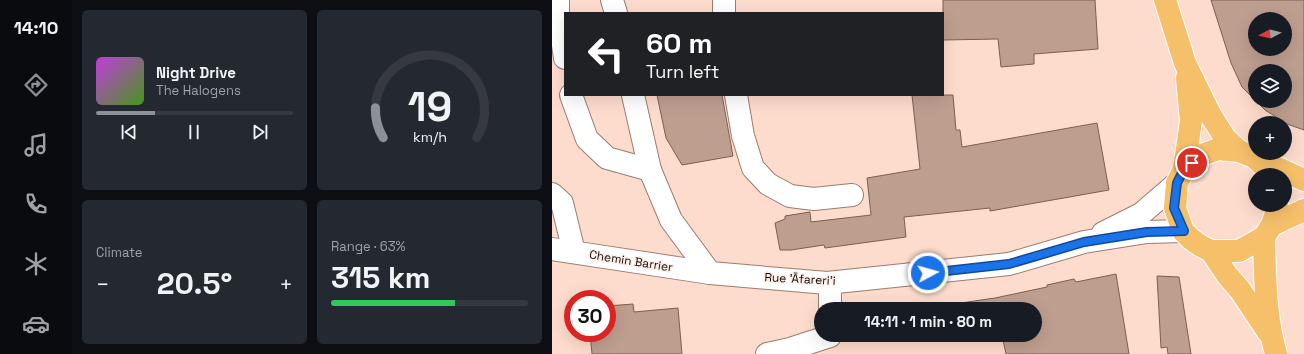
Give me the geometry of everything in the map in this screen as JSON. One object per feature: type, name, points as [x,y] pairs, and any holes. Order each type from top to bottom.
[{"type":"main road","points":[[1165,0],[1185,63],[1210,114],[1225,138],[1264,168]]},
{"type":"main road","points":[[1185,63],[1191,121],[1174,208],[1184,231],[1191,239],[1212,251],[1239,251],[1271,222],[1304,210]]},
{"type":"main road","points":[[1181,176],[1199,156],[1218,149],[1247,154],[1304,180]]},
{"type":"main road","points":[[1271,222],[1265,289],[1274,346]]},
{"type":"main road","points":[[1212,251],[1227,275],[1240,290],[1274,346]]},
{"type":"street","points":[[558,0],[558,12],[564,51]]},
{"type":"street","points":[[612,0],[616,12]]},
{"type":"street","points":[[724,0],[724,12]]},
{"type":"street","points":[[571,96],[587,139],[607,158],[650,170]]},
{"type":"street","points":[[633,96],[650,170],[670,220],[710,273]]},
{"type":"street","points":[[736,96],[743,136],[753,168],[768,184],[790,196],[814,199],[852,195]]},
{"type":"street","name":"Rue 'Āfareri'i","points":[[1084,242],[1142,214],[1181,176]]},
{"type":"street","points":[[552,194],[562,203],[574,252]]},
{"type":"street","name":"Rue 'Āfareri'i","points":[[710,273],[830,283],[1009,264],[1084,242],[1147,232],[1184,231]]},
{"type":"street","name":"Chemin Barrier","points":[[552,249],[710,273]]},
{"type":"street","points":[[830,283],[830,302]]},
{"type":"street","points":[[767,354],[830,342]]},
{"type":"building","points":[[943,0],[1095,0],[1098,49],[1034,54],[1034,64],[1001,67],[998,39],[944,40]]},
{"type":"building","points":[[1211,0],[1304,0],[1304,130],[1292,126],[1292,116],[1274,116],[1263,108],[1292,108],[1292,64],[1248,64],[1248,93],[1242,87],[1231,63]]},
{"type":"building","points":[[953,95],[956,130],[960,130],[962,147],[1097,123],[1109,190],[990,211],[990,208],[904,217],[906,237],[825,248],[824,245],[791,250],[780,250],[775,223],[785,219],[785,216],[810,212],[811,222],[871,215],[867,178],[920,169],[912,96]]},
{"type":"building","points":[[657,96],[722,96],[733,156],[682,165],[666,138]]},
{"type":"building","points":[[1116,274],[1129,354],[1006,354],[1003,342],[1042,342],[1042,302],[968,302],[1047,287],[1047,285],[1074,279],[1076,282]]},
{"type":"building","points":[[1157,276],[1179,277],[1191,354],[1168,354],[1167,347],[1161,348]]},
{"type":"building","points":[[633,304],[634,312],[678,308],[682,354],[592,354],[591,342],[616,342],[616,305]]},
{"type":"route","points":[[928,273],[1009,264],[1084,242],[1147,232],[1184,231],[1174,208],[1177,183],[1184,169],[1192,163]]}]
